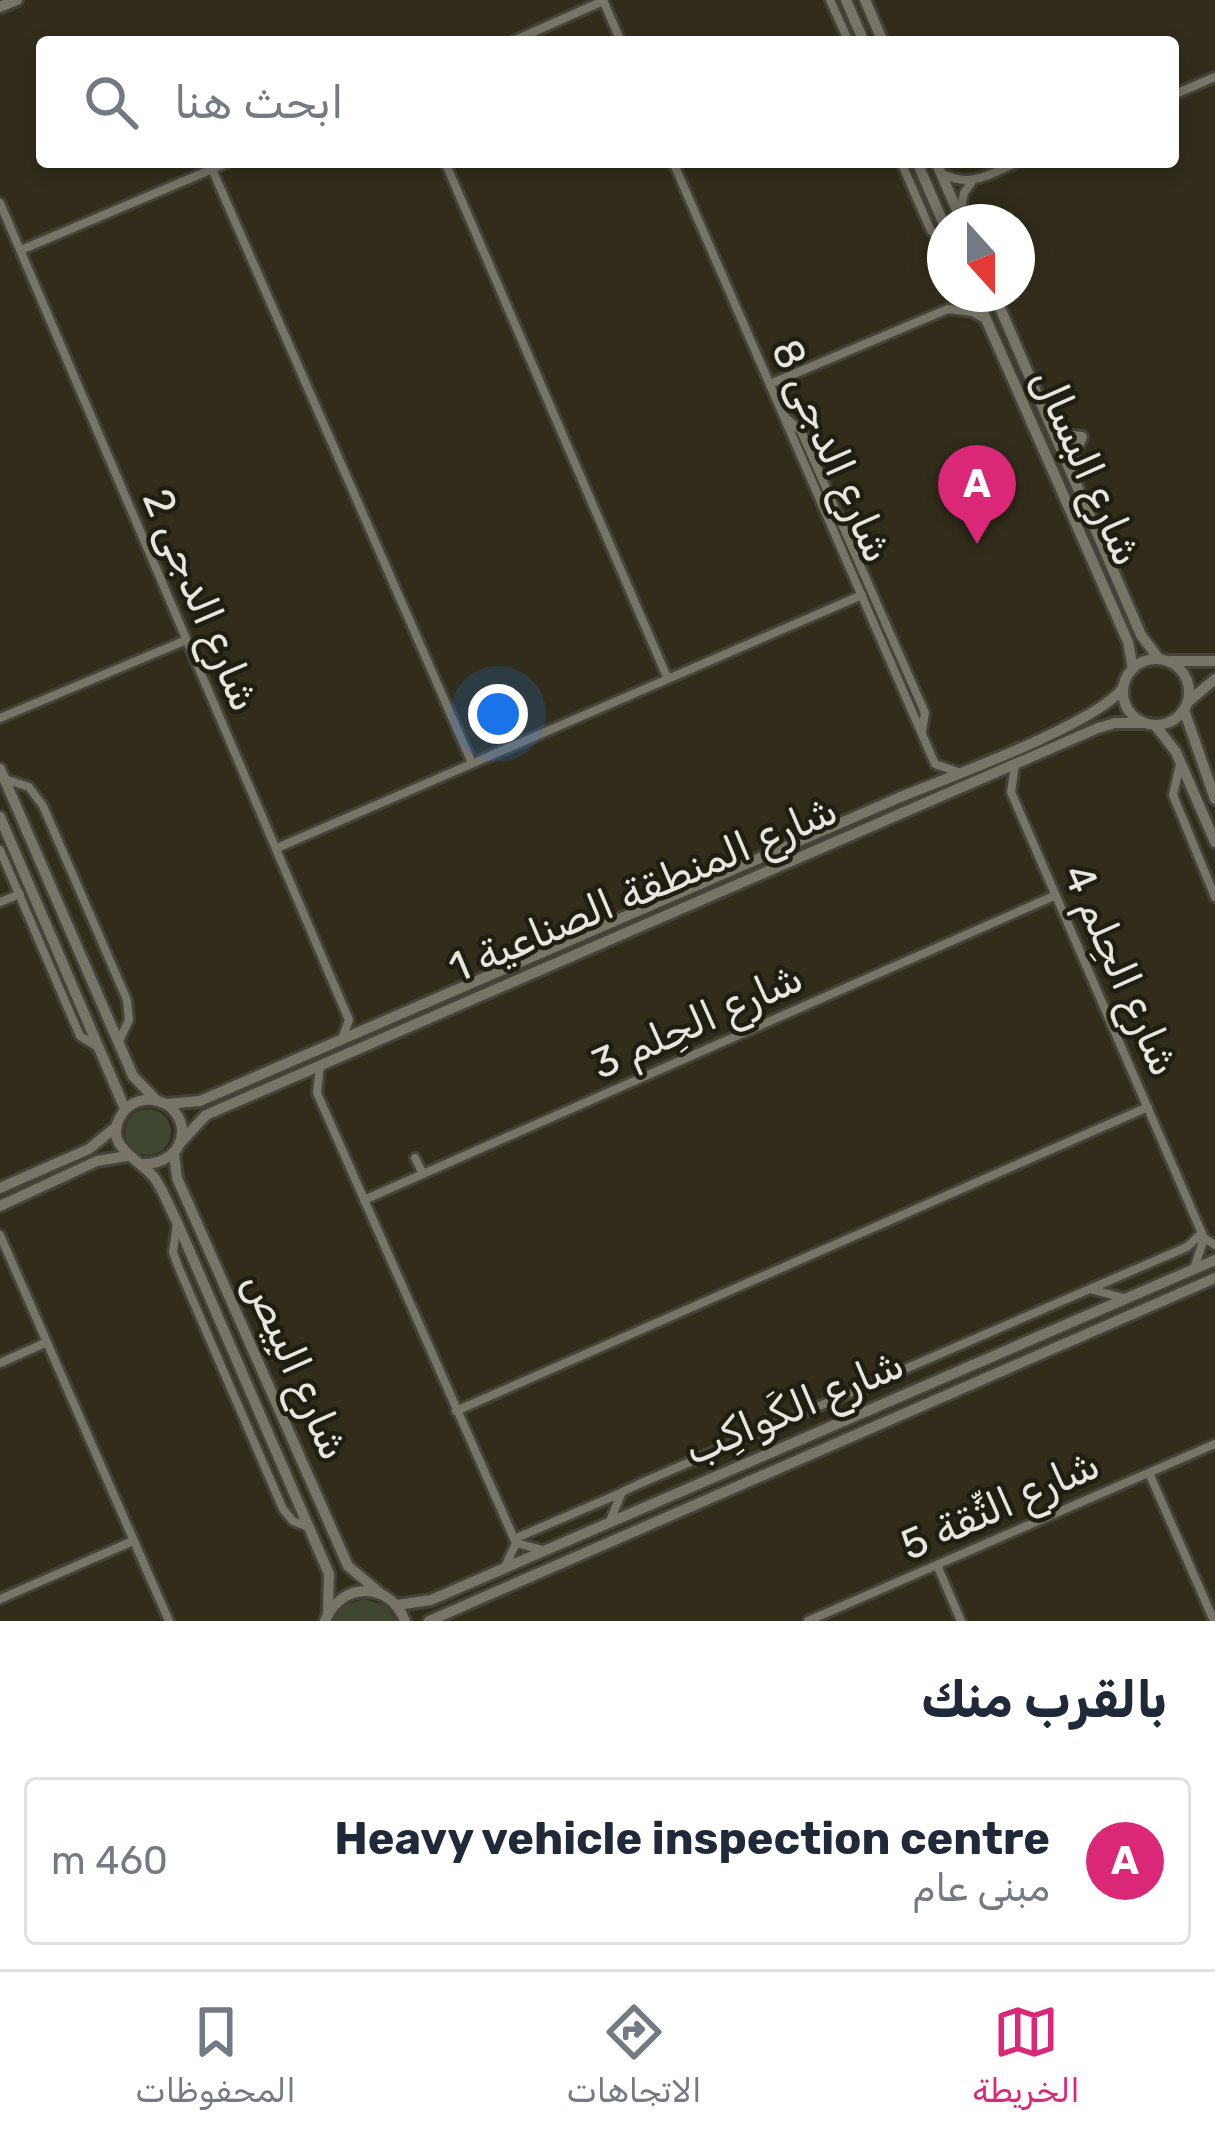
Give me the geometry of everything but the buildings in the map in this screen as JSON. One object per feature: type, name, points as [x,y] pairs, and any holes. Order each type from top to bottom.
[{"type":"street","points":[[0,7],[17,0]]},
{"type":"street","points":[[524,36],[603,0],[618,36]]},
{"type":"street","points":[[830,0],[846,36]]},
{"type":"street","points":[[846,0],[861,36]]},
{"type":"street","points":[[865,0],[880,36]]},
{"type":"street","points":[[1179,91],[1215,76]]},
{"type":"street","points":[[20,250],[216,168]]},
{"type":"street","points":[[448,168],[667,677]]},
{"type":"street","name":"شارع الدجى 8","points":[[676,168],[935,764]]},
{"type":"street","points":[[904,168],[927,220]]},
{"type":"street","points":[[920,168],[935,204]]},
{"type":"street","points":[[938,168],[954,204]]},
{"type":"street","points":[[939,168],[953,180],[972,182],[1004,168]]},
{"type":"street","points":[[212,170],[472,763]]},
{"type":"street","points":[[963,204],[972,182]]},
{"type":"street","name":"شارع الدجى 2","points":[[0,203],[349,1020]]},
{"type":"street","points":[[770,384],[941,312]]},
{"type":"street","points":[[972,312],[986,320]]},
{"type":"street","name":"شارع البسال","points":[[983,312],[1128,642],[1133,669]]},
{"type":"street","name":"شارع البسال","points":[[1002,312],[1141,634],[1164,660]]},
{"type":"street","points":[[784,416],[801,431],[925,713],[921,733]]},
{"type":"street","points":[[1048,419],[1058,432],[1082,437],[1074,460],[1083,500]]},
{"type":"street","points":[[277,848],[862,595]]},
{"type":"street","points":[[1,719],[184,641]]},
{"type":"street","points":[[1164,660],[1187,680],[1186,706],[1213,792]]},
{"type":"street","points":[[1215,661],[1164,660],[1133,669],[1124,688],[1126,705],[1150,724],[1181,763],[1215,842]]},
{"type":"street","points":[[1150,724],[1172,721],[1215,679]]},
{"type":"street","name":"شارع المنطقة الصناعية 1","points":[[161,1102],[200,1101],[1091,714],[1124,688]]},
{"type":"street","name":"شارع المنطقة الصناعية 1","points":[[177,1148],[206,1115],[320,1065],[1098,728],[1115,723],[1150,724]]},
{"type":"street","points":[[1181,763],[1173,795],[1215,897]]},
{"type":"street","points":[[926,786],[935,764],[958,772]]},
{"type":"street","points":[[985,777],[1011,792],[1016,764]]},
{"type":"street","points":[[2,774],[29,788],[44,806],[130,1010],[119,1041]]},
{"type":"street","points":[[2,774],[133,1076],[161,1102],[180,1121],[177,1148],[154,1164],[143,1164],[127,1156],[117,1126],[125,1109],[145,1099],[161,1102]]},
{"type":"street","name":"شارع الحِلم 4","points":[[1011,792],[1203,1235]]},
{"type":"street","points":[[0,818],[125,1109]]},
{"type":"street","points":[[0,850],[80,1036],[98,1047]]},
{"type":"street","points":[[0,902],[20,894]]},
{"type":"street","name":"شارع الحِلم 3","points":[[364,1200],[1054,896]]},
{"type":"street","points":[[342,1039],[349,1020],[374,1025]]},
{"type":"street","points":[[320,1065],[317,1093],[515,1541],[544,1550]]},
{"type":"street","points":[[294,1077],[317,1093]]},
{"type":"street","points":[[456,1411],[1148,1107]]},
{"type":"street","points":[[0,1188],[89,1149],[117,1126]]},
{"type":"street","name":"شارع البِيص","points":[[177,1148],[177,1178],[348,1566],[397,1605]]},
{"type":"street","points":[[1,1208],[97,1161],[127,1156]]},
{"type":"street","points":[[416,1158],[423,1174]]},
{"type":"street","name":"شارع البِيص","points":[[143,1164],[177,1222],[329,1574],[327,1617]]},
{"type":"street","points":[[0,1235],[169,1621]]},
{"type":"street","points":[[1203,1235],[1215,1245]]},
{"type":"street","points":[[1194,1269],[1203,1235]]},
{"type":"street","points":[[504,1569],[515,1541],[1187,1247],[1203,1235]]},
{"type":"street","name":"شارع الكَواكِب","points":[[397,1605],[431,1600],[1215,1261]]},
{"type":"street","name":"شارع الكَواكِب","points":[[429,1621],[1215,1278]]},
{"type":"street","points":[[1090,1289],[1126,1299]]},
{"type":"street","points":[[0,1363],[45,1343]]},
{"type":"street","name":"شارع الثِّقة 5","points":[[808,1621],[1215,1444]]},
{"type":"street","points":[[1149,1473],[1214,1621]]},
{"type":"street","points":[[609,1523],[622,1492]]},
{"type":"street","points":[[0,1599],[133,1541]]},
{"type":"street","points":[[937,1565],[961,1621]]},
{"type":"street","points":[[327,1617],[344,1596],[380,1592]]},
{"type":"street","points":[[397,1605],[405,1621]]},
{"type":"shaded area","points":[[0,0],[1215,0],[1215,1621],[0,1621]]},
{"type":"green space","points":[[148,1109],[164,1116],[171,1132],[164,1148],[148,1155],[132,1148],[125,1132],[132,1116]]},
{"type":"green space","points":[[364,1599],[386,1606],[397,1621],[332,1621],[343,1606]]},
{"type":"place","name":"Heavy vehicle inspection centre","points":[[977,544]]}]
